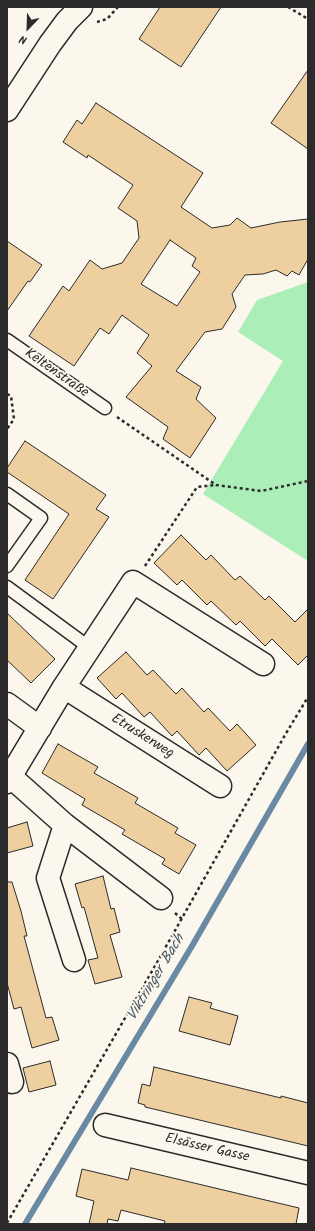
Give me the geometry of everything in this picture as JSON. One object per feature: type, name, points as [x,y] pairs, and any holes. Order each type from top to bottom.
[{"type":"street","points":[[7,110],[50,44],[67,21],[81,7]]},
{"type":"street","points":[[161,898],[65,825],[9,779],[64,687],[134,582],[263,664]]},
{"type":"street","name":"Etruskerweg","points":[[64,687],[220,786]]},
{"type":"street","points":[[7,704],[40,728]]},
{"type":"street","points":[[65,825],[48,878],[74,960]]},
{"type":"street","name":"Elsässer Gasse","points":[[106,1125],[308,1173]]},
{"type":"lane","name":"Keltenstraße","points":[[7,340],[105,408]]},
{"type":"lane","points":[[7,494],[41,518],[7,566]]},
{"type":"lane","points":[[7,588],[90,648]]},
{"type":"path","points":[[288,7],[308,19]]},
{"type":"path","points":[[7,394],[11,396],[14,419],[7,429]]},
{"type":"path","points":[[105,408],[216,485]]},
{"type":"path","points":[[134,582],[166,536],[197,487],[216,485],[261,491],[308,481]]},
{"type":"path","points":[[7,1223],[308,697]]},
{"type":"green space","points":[[308,282],[308,561],[203,494],[283,361],[238,332],[257,300]]},
{"type":"building","points":[[160,7],[221,7],[181,67],[139,39]]},
{"type":"building","points":[[308,70],[308,149],[271,123]]},
{"type":"building","points":[[96,103],[203,173],[181,207],[212,228],[230,225],[237,218],[251,228],[280,222],[308,219],[308,259],[299,275],[292,271],[287,276],[276,270],[263,274],[245,275],[232,294],[236,307],[222,329],[205,332],[176,371],[201,387],[196,399],[216,418],[190,458],[163,439],[168,427],[126,397],[152,366],[137,353],[149,335],[122,315],[109,334],[100,328],[74,366],[29,336],[63,286],[69,291],[90,260],[102,269],[122,263],[139,238],[137,221],[118,208],[133,185],[88,155],[87,158],[63,142],[77,120],[82,124]],"holes":[[[170,240],[196,258],[192,266],[200,272],[177,306],[141,284]]]},
{"type":"building","points":[[7,241],[42,265],[30,282],[28,281],[7,311]]},
{"type":"building","points":[[25,441],[106,495],[96,509],[109,517],[53,599],[25,580],[69,514],[7,472],[7,468]]},
{"type":"building","points":[[181,535],[206,560],[211,555],[235,580],[240,576],[265,600],[269,596],[295,622],[308,609],[308,655],[298,665],[272,639],[265,646],[240,621],[236,625],[211,601],[207,605],[182,580],[177,585],[154,563]]},
{"type":"building","points":[[7,613],[55,659],[31,683],[7,660]]},
{"type":"building","points":[[126,652],[147,675],[153,670],[176,694],[182,688],[204,712],[208,708],[230,731],[237,724],[256,745],[227,771],[206,748],[199,755],[177,731],[172,736],[150,712],[144,717],[122,693],[116,699],[97,678]]},
{"type":"building","points":[[58,744],[98,767],[94,773],[138,798],[135,803],[178,828],[175,833],[196,845],[179,874],[162,864],[165,859],[122,834],[125,830],[82,805],[85,799],[42,773]]},
{"type":"building","points":[[27,822],[33,846],[7,853],[7,828]]},
{"type":"building","points":[[103,876],[111,909],[114,908],[120,932],[110,935],[122,977],[95,984],[88,960],[98,958],[84,907],[82,908],[75,884]]},
{"type":"building","points":[[7,882],[12,882],[21,911],[27,936],[24,936],[46,1018],[52,1017],[59,1040],[32,1048],[21,1007],[14,1009],[7,983]]},
{"type":"building","points":[[189,997],[212,1003],[210,1008],[238,1016],[230,1045],[179,1031]]},
{"type":"building","points":[[50,1061],[56,1085],[29,1092],[23,1068]]},
{"type":"building","points":[[154,1067],[281,1098],[281,1096],[308,1103],[308,1146],[145,1107],[145,1105],[138,1103],[142,1084],[150,1086]]},
{"type":"building","points":[[131,1168],[299,1208],[296,1224],[164,1224],[165,1221],[121,1210],[118,1221],[108,1219],[107,1224],[89,1224],[94,1201],[76,1196],[82,1169],[128,1180]]},
{"type":"waterway","name":"Viktringer Bach","points":[[25,1224],[192,946],[308,744]]}]
